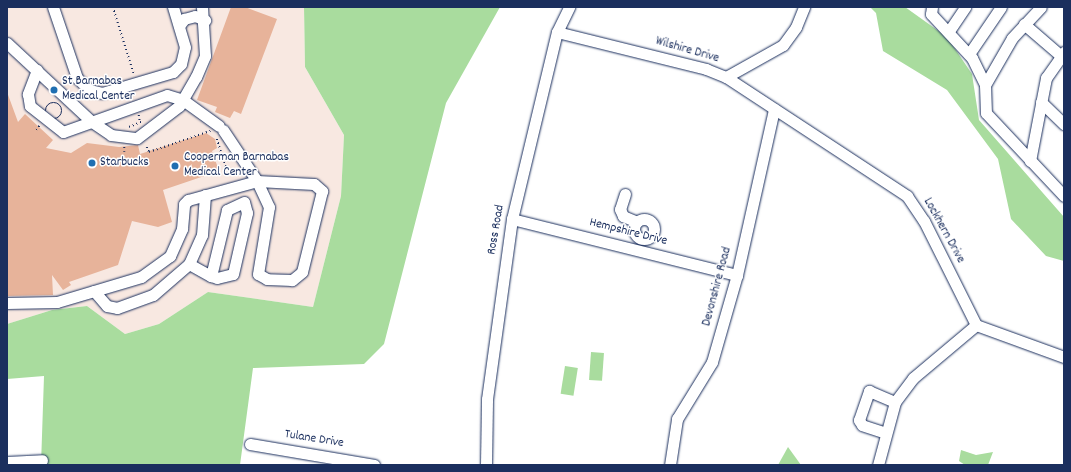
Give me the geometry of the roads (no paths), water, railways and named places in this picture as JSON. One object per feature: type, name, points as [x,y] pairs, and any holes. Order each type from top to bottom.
[{"type":"street","points":[[53,7],[77,78],[90,90],[102,93],[173,72],[181,64],[185,47],[174,7]]},
{"type":"street","points":[[7,43],[92,122],[111,135],[137,138],[162,122],[183,100],[205,56],[205,20],[202,7]]},
{"type":"street","name":"Ross Road","points":[[486,465],[487,399],[512,218],[557,32],[569,7]]},
{"type":"street","name":"Wilshire Drive","points":[[557,32],[706,69],[726,77],[784,45],[796,27],[804,7]]},
{"type":"street","points":[[932,7],[931,14],[949,31],[969,54],[985,84],[986,113],[1064,196]]},
{"type":"street","points":[[949,31],[965,7]]},
{"type":"street","points":[[969,54],[1001,7]]},
{"type":"street","points":[[985,84],[1024,24],[1041,7]]},
{"type":"street","points":[[180,26],[184,19],[195,16],[205,20]]},
{"type":"street","points":[[1024,24],[1062,53],[1046,78],[1030,161]]},
{"type":"street","points":[[7,303],[57,302],[141,277],[158,267],[170,256],[182,229],[184,204],[205,195],[257,181],[314,184],[322,191],[302,272],[292,280],[267,279],[258,274],[269,207],[257,181],[218,131],[183,100],[167,95],[63,132],[30,106],[28,94],[37,70]]},
{"type":"street","name":"Lockhern Drive","points":[[726,77],[907,196],[924,221],[976,325]]},
{"type":"street","points":[[1041,102],[1064,124]]},
{"type":"street","name":"Devonshire Road","points":[[670,465],[677,419],[712,362],[737,275],[774,109]]},
{"type":"street","points":[[624,194],[620,209],[624,216],[637,222],[645,219],[653,224],[653,233],[643,239],[640,251]]},
{"type":"street","points":[[94,291],[107,306],[117,308],[153,295],[189,264],[202,235],[205,195]]},
{"type":"street","points":[[189,264],[211,276],[226,279],[233,274],[248,214],[244,202],[227,210],[211,276]]},
{"type":"street","name":"Hempshire Drive","points":[[512,218],[737,275]]},
{"type":"street","points":[[637,222],[634,230],[643,239]]},
{"type":"street","points":[[878,465],[895,402],[913,378],[976,325],[1064,356]]},
{"type":"street","points":[[886,433],[862,425],[859,420],[869,391],[895,402]]},
{"type":"street","name":"Tulane Drive","points":[[250,444],[373,465]]},
{"type":"street","points":[[7,462],[42,460]]},
{"type":"place","name":"St Barnabas Medical Center","points":[[54,90]]},
{"type":"place","name":"Starbucks","points":[[92,163]]},
{"type":"place","name":"Cooperman Barnabas Medical Center","points":[[175,166]]}]
